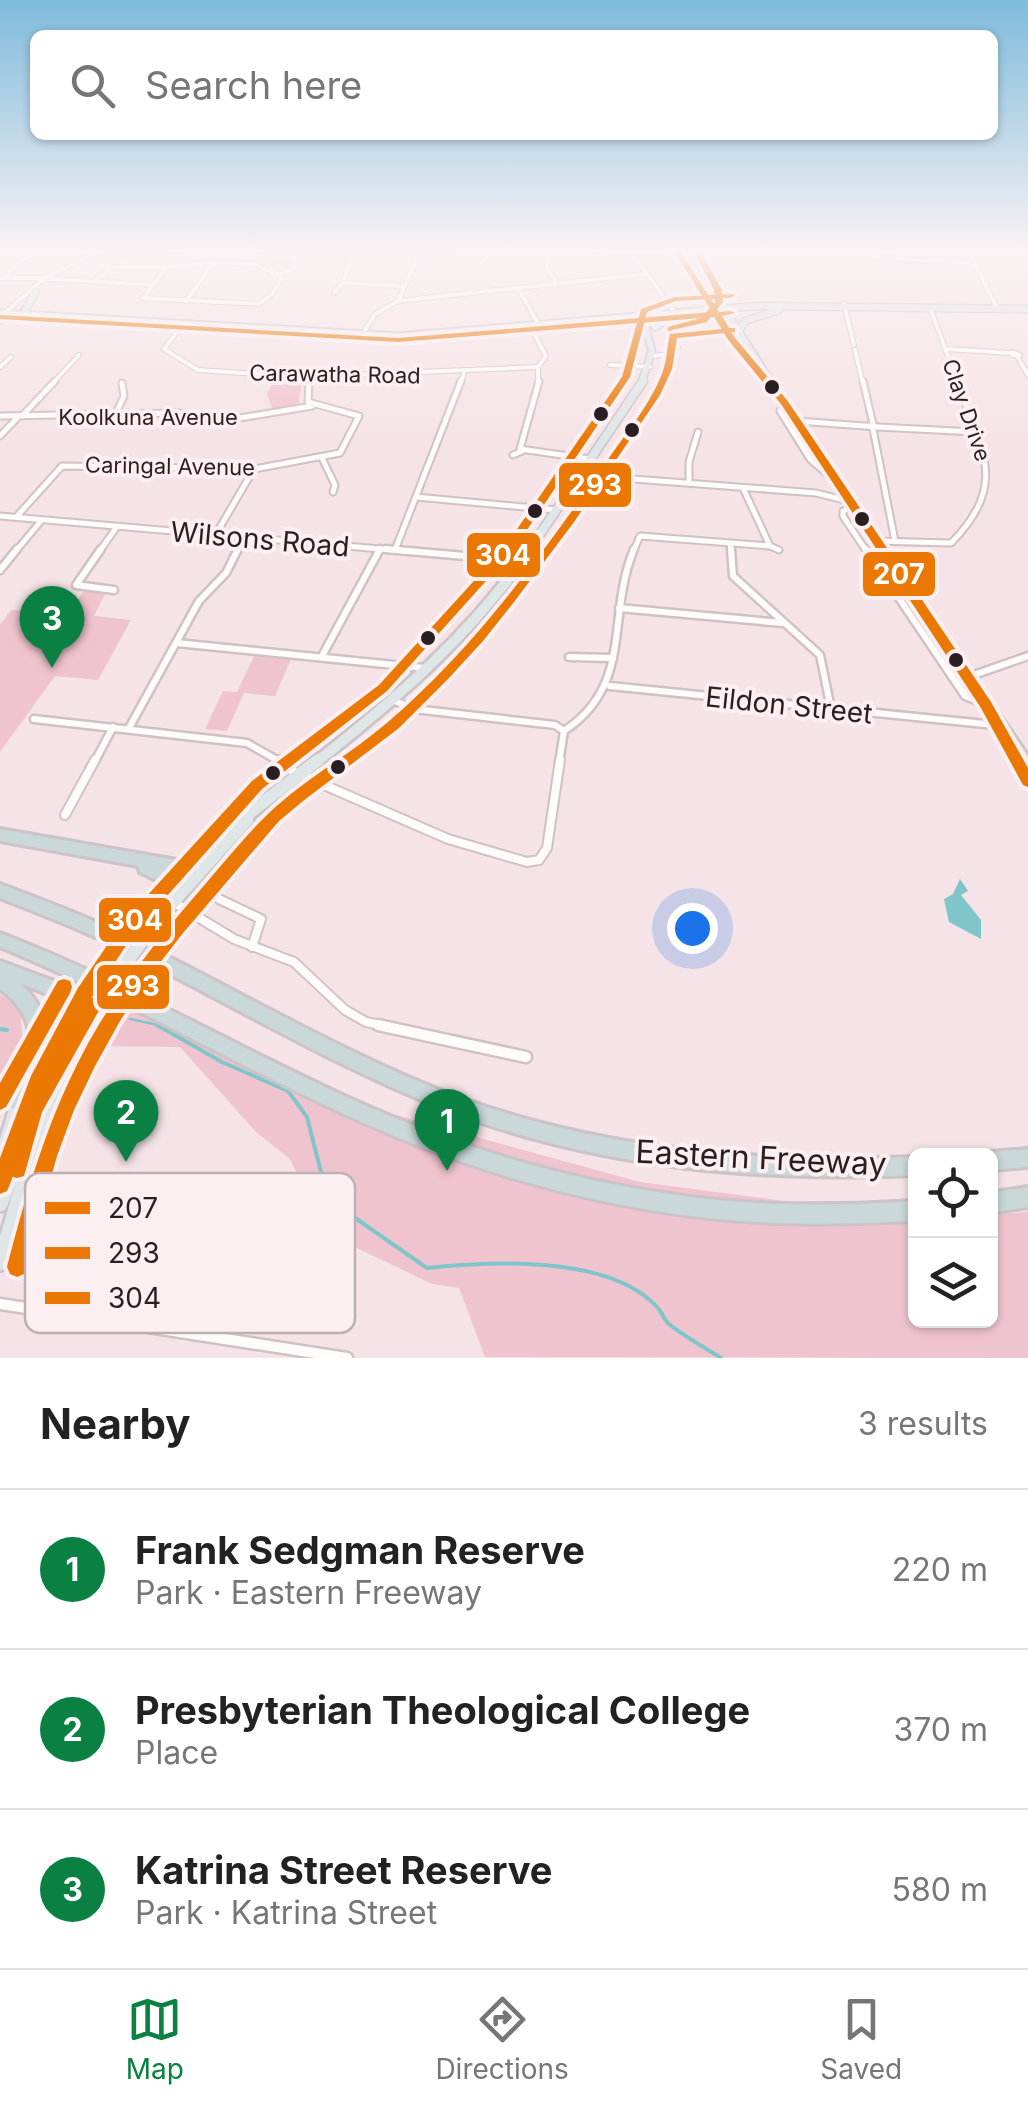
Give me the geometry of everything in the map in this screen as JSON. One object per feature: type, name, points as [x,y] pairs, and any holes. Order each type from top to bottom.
[{"type":"highway","points":[[0,836],[182,867]]},
{"type":"highway","points":[[89,852],[159,871],[170,880]]},
{"type":"highway","name":"Eastern Freeway","points":[[0,891],[91,927],[361,1064],[481,1114],[610,1148],[644,1153],[750,1164],[866,1169],[908,1166]]},
{"type":"highway","name":"Eastern Freeway","points":[[0,940],[364,1114],[546,1179],[640,1198],[714,1206],[908,1211]]},
{"type":"highway","points":[[0,969],[87,997]]},
{"type":"highway","points":[[0,979],[28,1000],[37,1014],[37,1049],[18,1102]]},
{"type":"highway","points":[[998,1160],[1028,1158]]},
{"type":"highway","points":[[998,1202],[1028,1198]]},
{"type":"main road","points":[[4,314],[181,326],[426,335],[686,312]]},
{"type":"main road","points":[[652,330],[673,313],[709,312]]},
{"type":"main road","points":[[715,312],[784,402],[966,674],[1028,781]]},
{"type":"main road","points":[[731,312],[764,374]]},
{"type":"main road","points":[[741,328],[745,320],[772,312]]},
{"type":"main road","points":[[4,314],[384,340],[646,316]]},
{"type":"main road","points":[[698,315],[732,339]]},
{"type":"main road","points":[[0,1164],[18,1102],[145,908],[182,867],[395,701],[522,561],[650,367],[654,353],[646,316]]},
{"type":"main road","points":[[627,319],[652,330]]},
{"type":"main road","points":[[996,722],[1028,764]]},
{"type":"main road","points":[[0,1264],[20,1175],[87,997],[118,974],[172,901],[269,798]]},
{"type":"main road","points":[[170,880],[172,901]]},
{"type":"main road","points":[[0,1204],[8,1185],[20,1175]]},
{"type":"street","points":[[362,335],[378,312]]},
{"type":"street","points":[[522,451],[541,374],[538,367],[546,354],[529,312]]},
{"type":"street","points":[[847,312],[897,541]]},
{"type":"street","name":"Clay Drive","points":[[875,540],[948,544],[976,518],[989,472],[932,312]]},
{"type":"street","name":"Carawatha Road","points":[[181,326],[164,349],[198,370],[309,378],[538,367]]},
{"type":"street","points":[[654,353],[678,348]]},
{"type":"street","points":[[946,348],[1028,352]]},
{"type":"street","points":[[1015,354],[1028,376]]},
{"type":"street","points":[[0,436],[79,355]]},
{"type":"street","points":[[0,368],[11,357]]},
{"type":"street","points":[[610,365],[650,367]]},
{"type":"street","points":[[395,550],[464,373]]},
{"type":"street","points":[[309,378],[312,404],[351,411],[360,420],[346,448],[322,458],[335,485],[333,492]]},
{"type":"street","points":[[116,416],[124,396],[122,383]]},
{"type":"street","points":[[784,402],[780,410],[788,423],[822,474],[834,479]]},
{"type":"street","name":"Koolkuna Avenue","points":[[0,416],[240,418],[312,404]]},
{"type":"street","points":[[800,426],[823,423]]},
{"type":"street","points":[[800,426],[823,423],[975,432]]},
{"type":"street","points":[[689,482],[689,462],[698,432]]},
{"type":"street","points":[[512,455],[522,451],[590,462],[592,472],[602,476]]},
{"type":"street","name":"Caringal Avenue","points":[[18,515],[62,466],[254,469],[322,458]]},
{"type":"street","points":[[216,534],[254,469]]},
{"type":"street","points":[[581,475],[816,493],[848,500]]},
{"type":"street","points":[[743,487],[770,546]]},
{"type":"street","points":[[816,493],[848,500]]},
{"type":"street","points":[[416,497],[558,510]]},
{"type":"street","points":[[848,500],[844,516],[930,650],[965,696],[986,704]]},
{"type":"street","name":"Wilsons Road","points":[[0,516],[216,534],[243,540],[522,561]]},
{"type":"street","points":[[0,570],[41,520]]},
{"type":"street","points":[[114,590],[76,585],[117,527]]},
{"type":"street","points":[[564,731],[584,720],[610,686],[619,608],[640,536],[770,546],[779,550]]},
{"type":"street","points":[[128,728],[199,602],[226,573],[243,540]]},
{"type":"street","points":[[730,543],[732,576],[825,663],[830,710]]},
{"type":"street","points":[[322,656],[336,620],[368,581],[380,549]]},
{"type":"street","points":[[619,608],[784,624]]},
{"type":"street","points":[[177,643],[426,669]]},
{"type":"street","points":[[966,674],[1028,656]]},
{"type":"street","points":[[568,657],[613,658]]},
{"type":"street","name":"Eildon Street","points":[[610,686],[968,723],[996,722]]},
{"type":"street","points":[[395,701],[414,709],[555,726],[564,731]]},
{"type":"street","points":[[34,720],[238,740],[266,750],[301,775],[470,847],[527,862],[543,856],[564,731]]},
{"type":"street","points":[[65,815],[113,728]]},
{"type":"street","points":[[219,899],[261,920],[252,948]]},
{"type":"street","points":[[172,901],[210,927],[252,948],[294,962],[345,1010],[366,1022],[526,1056]]},
{"type":"street","points":[[187,1333],[347,1358]]},
{"type":"shaded area","points":[[276,378],[302,383],[298,405],[273,410],[267,394]]},
{"type":"shaded area","points":[[85,590],[106,592],[94,616],[131,620],[98,680],[55,676],[0,752],[0,625],[11,610],[67,614]]},
{"type":"shaded area","points":[[254,656],[291,659],[275,696],[244,693],[227,731],[205,729],[223,691],[237,692]]},
{"type":"shaded area","points":[[0,994],[20,1007],[24,1056],[0,1110]]},
{"type":"shaded area","points":[[121,995],[367,1107],[640,1182],[908,1217],[908,1328],[998,1328],[998,1214],[1028,1212],[1028,1358],[485,1357],[459,1288],[432,1284],[355,1247],[355,1173],[297,1173],[290,1159],[256,1132],[180,1047],[93,1046]]},
{"type":"water","points":[[960,879],[968,891],[961,895],[981,920],[981,939],[949,922],[944,899],[953,894]]},
{"type":"waterway","points":[[130,1019],[168,1027]]},
{"type":"waterway","points":[[157,1025],[222,1062],[288,1091],[307,1117],[321,1173]]},
{"type":"waterway","points":[[0,1029],[7,1030]]},
{"type":"waterway","points":[[355,1218],[427,1268],[547,1265],[609,1278],[635,1289],[658,1308],[669,1324],[721,1358]]},
{"type":"transit line","name":"304","points":[[0,1184],[37,1082],[84,994],[129,927],[257,785],[383,688],[508,550],[626,377],[644,312]]},
{"type":"transit line","name":"293","points":[[671,329],[704,320],[710,312]]},
{"type":"transit line","name":"207","points":[[715,312],[732,339],[784,402],[986,705],[1028,781]]},
{"type":"transit line","name":"207","points":[[0,317],[398,340],[731,313]]},
{"type":"transit line","name":"293","points":[[43,1173],[89,1060],[114,1015],[177,927],[274,817],[394,724],[478,638],[571,519],[656,395],[668,369],[673,336],[732,330]]},
{"type":"transit line","name":"304","points":[[0,1101],[64,987]]},
{"type":"transit line","name":"293","points":[[17,1169],[34,1109],[94,1005]]},
{"type":"transit line","name":"293","points":[[17,1267],[25,1236]]},
{"type":"place","name":"Katrina Street Reserve","points":[[52,668]]},
{"type":"place","name":"Presbyterian Theological College","points":[[126,1162]]},
{"type":"place","name":"Frank Sedgman Reserve","points":[[447,1171]]}]
